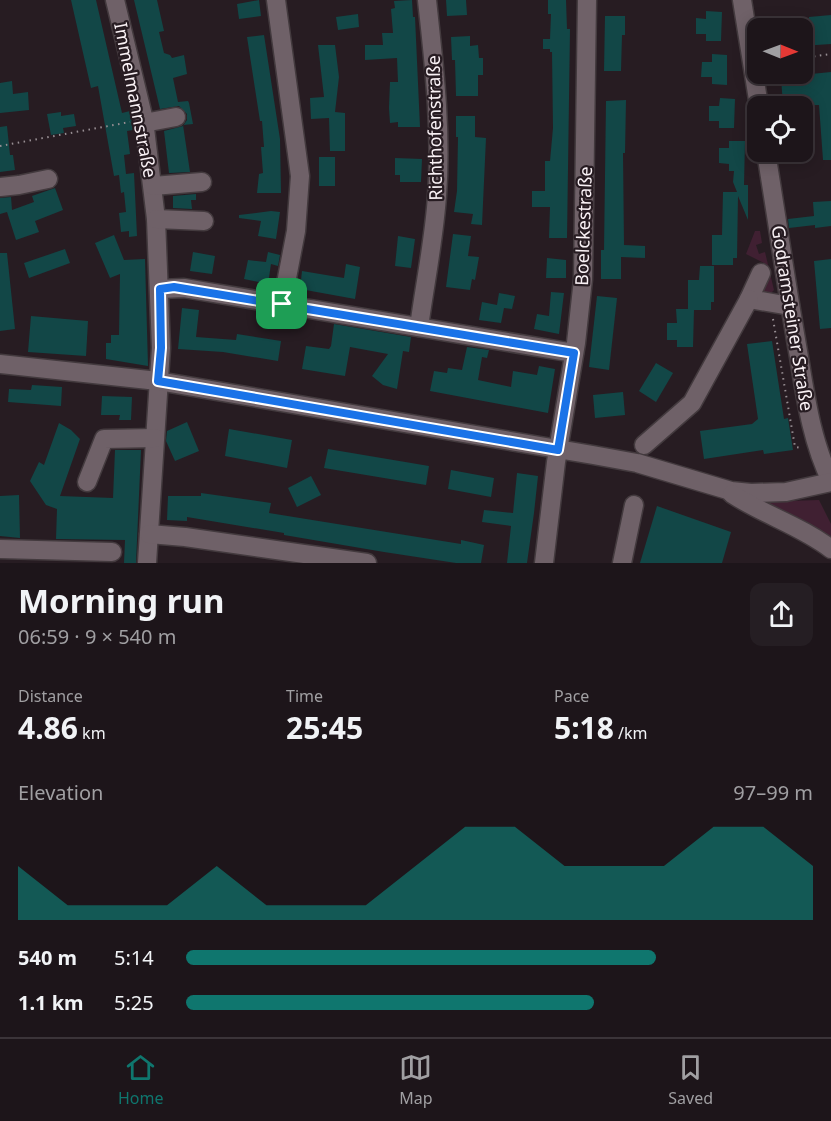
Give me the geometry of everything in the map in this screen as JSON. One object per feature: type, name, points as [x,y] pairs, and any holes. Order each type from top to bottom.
[{"type":"street","name":"Immelmannstraße","points":[[115,0],[144,123],[153,186],[160,289],[161,341],[147,563]]},
{"type":"street","points":[[276,0],[300,176],[296,231],[282,304]]},
{"type":"street","name":"Richthofenstraße","points":[[418,327],[432,246],[438,178],[437,116],[428,0]]},
{"type":"street","name":"Boelckestraße","points":[[544,563],[558,450],[574,353],[584,262],[586,0]]},
{"type":"street","points":[[742,0],[757,96]]},
{"type":"street","points":[[144,123],[176,117]]},
{"type":"street","name":"Godramsteiner Straße","points":[[768,162],[790,306],[815,441],[831,482]]},
{"type":"street","points":[[0,187],[48,179]]},
{"type":"street","points":[[153,186],[202,183]]},
{"type":"street","points":[[156,219],[204,221]]},
{"type":"street","points":[[644,444],[692,402],[761,273]]},
{"type":"street","points":[[160,289],[184,288],[574,353]]},
{"type":"street","points":[[749,299],[790,306]]},
{"type":"street","points":[[0,364],[158,381],[637,464],[723,489],[751,493],[774,494],[831,482]]},
{"type":"street","points":[[87,482],[104,439],[155,438]]},
{"type":"street","points":[[723,489],[749,505],[804,531],[831,549]]},
{"type":"street","points":[[622,563],[634,505]]},
{"type":"street","points":[[149,534],[367,563]]},
{"type":"street","points":[[0,549],[112,552]]},
{"type":"path","points":[[813,56],[831,54]]},
{"type":"path","points":[[0,146],[122,124]]},
{"type":"path","points":[[771,304],[795,447],[801,448]]},
{"type":"shaded area","points":[[755,231],[760,231],[762,243],[756,245],[759,254],[765,252],[774,290],[765,295],[761,288],[767,278],[764,263],[746,254]]},
{"type":"shaded area","points":[[819,500],[831,524],[831,545],[756,502]]},
{"type":"building","points":[[71,0],[96,0],[122,113],[130,111],[133,130],[127,131],[130,154],[124,155],[126,174],[134,173],[137,236],[129,237],[129,231],[121,232],[119,213],[126,212],[124,192],[121,193],[119,175],[114,176],[98,86],[91,88]]},
{"type":"building","points":[[134,0],[157,0],[164,31],[159,32],[164,53],[172,58],[184,55],[187,74],[173,78],[178,102],[188,101],[193,124],[184,125],[187,114],[179,106],[160,109]]},
{"type":"building","points":[[259,0],[261,16],[239,19],[237,4]]},
{"type":"building","points":[[412,0],[413,17],[415,17],[420,127],[398,127],[398,122],[390,123],[389,108],[390,82],[398,82],[397,58],[365,60],[365,45],[383,45],[382,33],[393,33],[391,9],[395,8],[394,1]]},
{"type":"building","points":[[446,0],[466,0],[467,15],[447,16]]},
{"type":"building","points":[[548,0],[566,0],[567,29],[570,29],[567,238],[549,238],[550,207],[532,207],[532,191],[545,191],[545,161],[550,161],[553,128],[552,52],[550,49],[543,49],[543,39],[550,39],[551,14],[548,14]]},
{"type":"building","points":[[706,11],[722,12],[721,41],[706,41],[706,34],[696,34],[696,18],[706,19]]},
{"type":"building","points":[[358,14],[359,27],[338,30],[336,17]]},
{"type":"building","points":[[831,15],[831,44],[813,45],[813,18],[809,17]]},
{"type":"building","points":[[605,16],[625,16],[621,71],[604,71]]},
{"type":"building","points":[[264,35],[280,139],[281,193],[257,193],[259,174],[263,173],[261,147],[264,147],[262,121],[260,121],[247,37]]},
{"type":"building","points":[[470,36],[470,46],[478,45],[479,58],[483,58],[483,75],[478,75],[478,96],[456,96],[455,60],[452,60],[451,37]]},
{"type":"building","points":[[318,45],[335,45],[339,77],[335,112],[345,113],[345,151],[330,151],[329,118],[311,119],[310,98],[324,97]]},
{"type":"building","points":[[712,54],[727,55],[727,85],[712,84],[712,77],[701,77],[702,62],[712,62]]},
{"type":"building","points":[[831,72],[831,160],[823,160],[819,105],[813,105],[813,96],[782,96],[781,84],[813,84],[813,74]]},
{"type":"building","points":[[12,81],[13,94],[28,92],[29,110],[0,113],[0,83]]},
{"type":"building","points":[[720,98],[735,99],[734,128],[719,128],[719,121],[709,121],[709,106],[719,106]]},
{"type":"building","points":[[626,100],[625,153],[623,153],[624,245],[645,246],[645,258],[621,257],[621,279],[601,279],[601,250],[604,250],[606,101]]},
{"type":"building","points":[[61,112],[61,116],[74,114],[76,126],[63,128],[64,133],[51,135],[47,114]]},
{"type":"building","points":[[456,116],[475,116],[475,137],[486,138],[482,225],[471,224],[473,214],[454,212],[457,191]]},
{"type":"building","points":[[7,126],[10,155],[13,155],[15,170],[0,172],[0,127]]},
{"type":"building","points":[[183,126],[190,172],[169,173],[164,131]]},
{"type":"building","points":[[729,141],[745,141],[744,185],[748,185],[748,220],[738,196],[737,258],[733,258],[733,265],[712,265],[712,235],[722,235],[723,192],[737,192],[733,182],[734,171],[729,171],[729,164],[719,163],[719,148],[729,148]]},
{"type":"building","points":[[319,157],[335,157],[335,186],[319,186]]},
{"type":"building","points":[[395,158],[422,159],[421,182],[400,182],[400,175],[395,175]]},
{"type":"building","points":[[55,188],[63,210],[35,221],[39,232],[16,240],[7,212],[0,214],[0,198],[11,197],[12,210],[34,202],[32,196]]},
{"type":"building","points":[[196,194],[196,200],[191,200],[192,209],[173,208],[173,196]]},
{"type":"building","points":[[831,201],[831,226],[789,228],[788,219],[814,216],[813,202]]},
{"type":"building","points":[[280,212],[276,239],[258,236],[261,221],[239,218],[239,215]]},
{"type":"building","points":[[453,234],[471,236],[468,256],[479,257],[475,280],[472,279],[470,290],[446,287]]},
{"type":"building","points":[[114,235],[124,260],[145,259],[148,366],[106,359],[106,343],[111,343],[111,335],[119,335],[120,274],[110,278],[95,243]]},
{"type":"building","points":[[398,236],[415,239],[411,268],[395,266]]},
{"type":"building","points":[[65,249],[70,263],[29,278],[24,263]]},
{"type":"building","points":[[193,252],[215,256],[212,274],[190,271]]},
{"type":"building","points":[[268,252],[280,255],[278,266],[271,264],[268,284],[244,279],[248,260],[266,262]]},
{"type":"building","points":[[0,253],[7,253],[15,329],[0,331]]},
{"type":"building","points":[[547,258],[566,260],[566,278],[546,278]]},
{"type":"building","points":[[831,259],[831,328],[820,329],[814,261]]},
{"type":"building","points":[[346,264],[360,267],[355,299],[300,289],[302,271],[344,278]]},
{"type":"building","points":[[700,266],[714,266],[714,302],[711,302],[711,310],[694,310],[693,347],[677,347],[677,340],[667,340],[667,323],[677,323],[676,309],[688,309],[688,280],[699,280]]},
{"type":"building","points":[[551,292],[564,293],[559,334],[534,329],[537,314],[549,316]]},
{"type":"building","points":[[499,293],[515,296],[512,309],[504,308],[501,323],[479,320],[482,302],[497,305]]},
{"type":"building","points":[[597,296],[617,298],[609,370],[589,367]]},
{"type":"building","points":[[182,308],[199,310],[196,337],[236,340],[237,334],[281,341],[278,361],[223,352],[178,349]]},
{"type":"building","points":[[31,316],[88,321],[86,356],[28,352]]},
{"type":"building","points":[[334,324],[411,337],[409,352],[403,351],[397,389],[383,385],[372,376],[388,354],[350,347],[345,376],[302,369],[306,346],[329,349]]},
{"type":"building","points":[[772,341],[784,419],[788,418],[793,450],[764,454],[763,450],[704,459],[700,431],[752,424],[758,419],[747,344]]},
{"type":"building","points":[[467,347],[489,350],[487,358],[482,357],[478,380],[511,387],[513,371],[537,375],[539,366],[555,369],[548,413],[430,391],[434,371],[447,373],[448,368],[462,370]]},
{"type":"building","points":[[656,363],[673,373],[656,402],[639,391]]},
{"type":"building","points":[[32,385],[62,387],[61,406],[8,402],[9,389],[31,390]]},
{"type":"building","points":[[623,392],[625,415],[595,418],[593,395]]},
{"type":"building","points":[[102,396],[132,397],[131,420],[119,420],[120,415],[101,415]]},
{"type":"building","points":[[187,422],[199,451],[175,461],[166,441],[167,431]]},
{"type":"building","points":[[59,423],[80,439],[60,496],[113,498],[115,450],[141,450],[136,563],[124,563],[125,540],[56,539],[57,509],[46,505],[30,481],[39,462],[44,465]]},
{"type":"building","points":[[229,429],[292,440],[287,468],[225,456]]},
{"type":"building","points":[[328,449],[429,466],[426,485],[324,468]]},
{"type":"building","points":[[451,470],[494,478],[491,497],[448,489]]},
{"type":"building","points":[[517,473],[538,476],[534,513],[527,563],[507,563],[511,526],[482,522],[484,510],[513,513]]},
{"type":"building","points":[[311,476],[321,495],[297,507],[288,488]]},
{"type":"building","points":[[201,493],[271,503],[269,513],[461,544],[461,540],[484,545],[481,563],[456,563],[384,552],[187,517],[187,521],[167,520],[168,496],[201,496]]},
{"type":"building","points":[[19,495],[20,538],[0,536],[0,496]]},
{"type":"building","points":[[657,506],[731,532],[722,563],[640,563]]},
{"type":"route","points":[[184,288],[282,304],[574,353],[558,450],[158,381],[161,348],[160,289],[184,288]]}]
